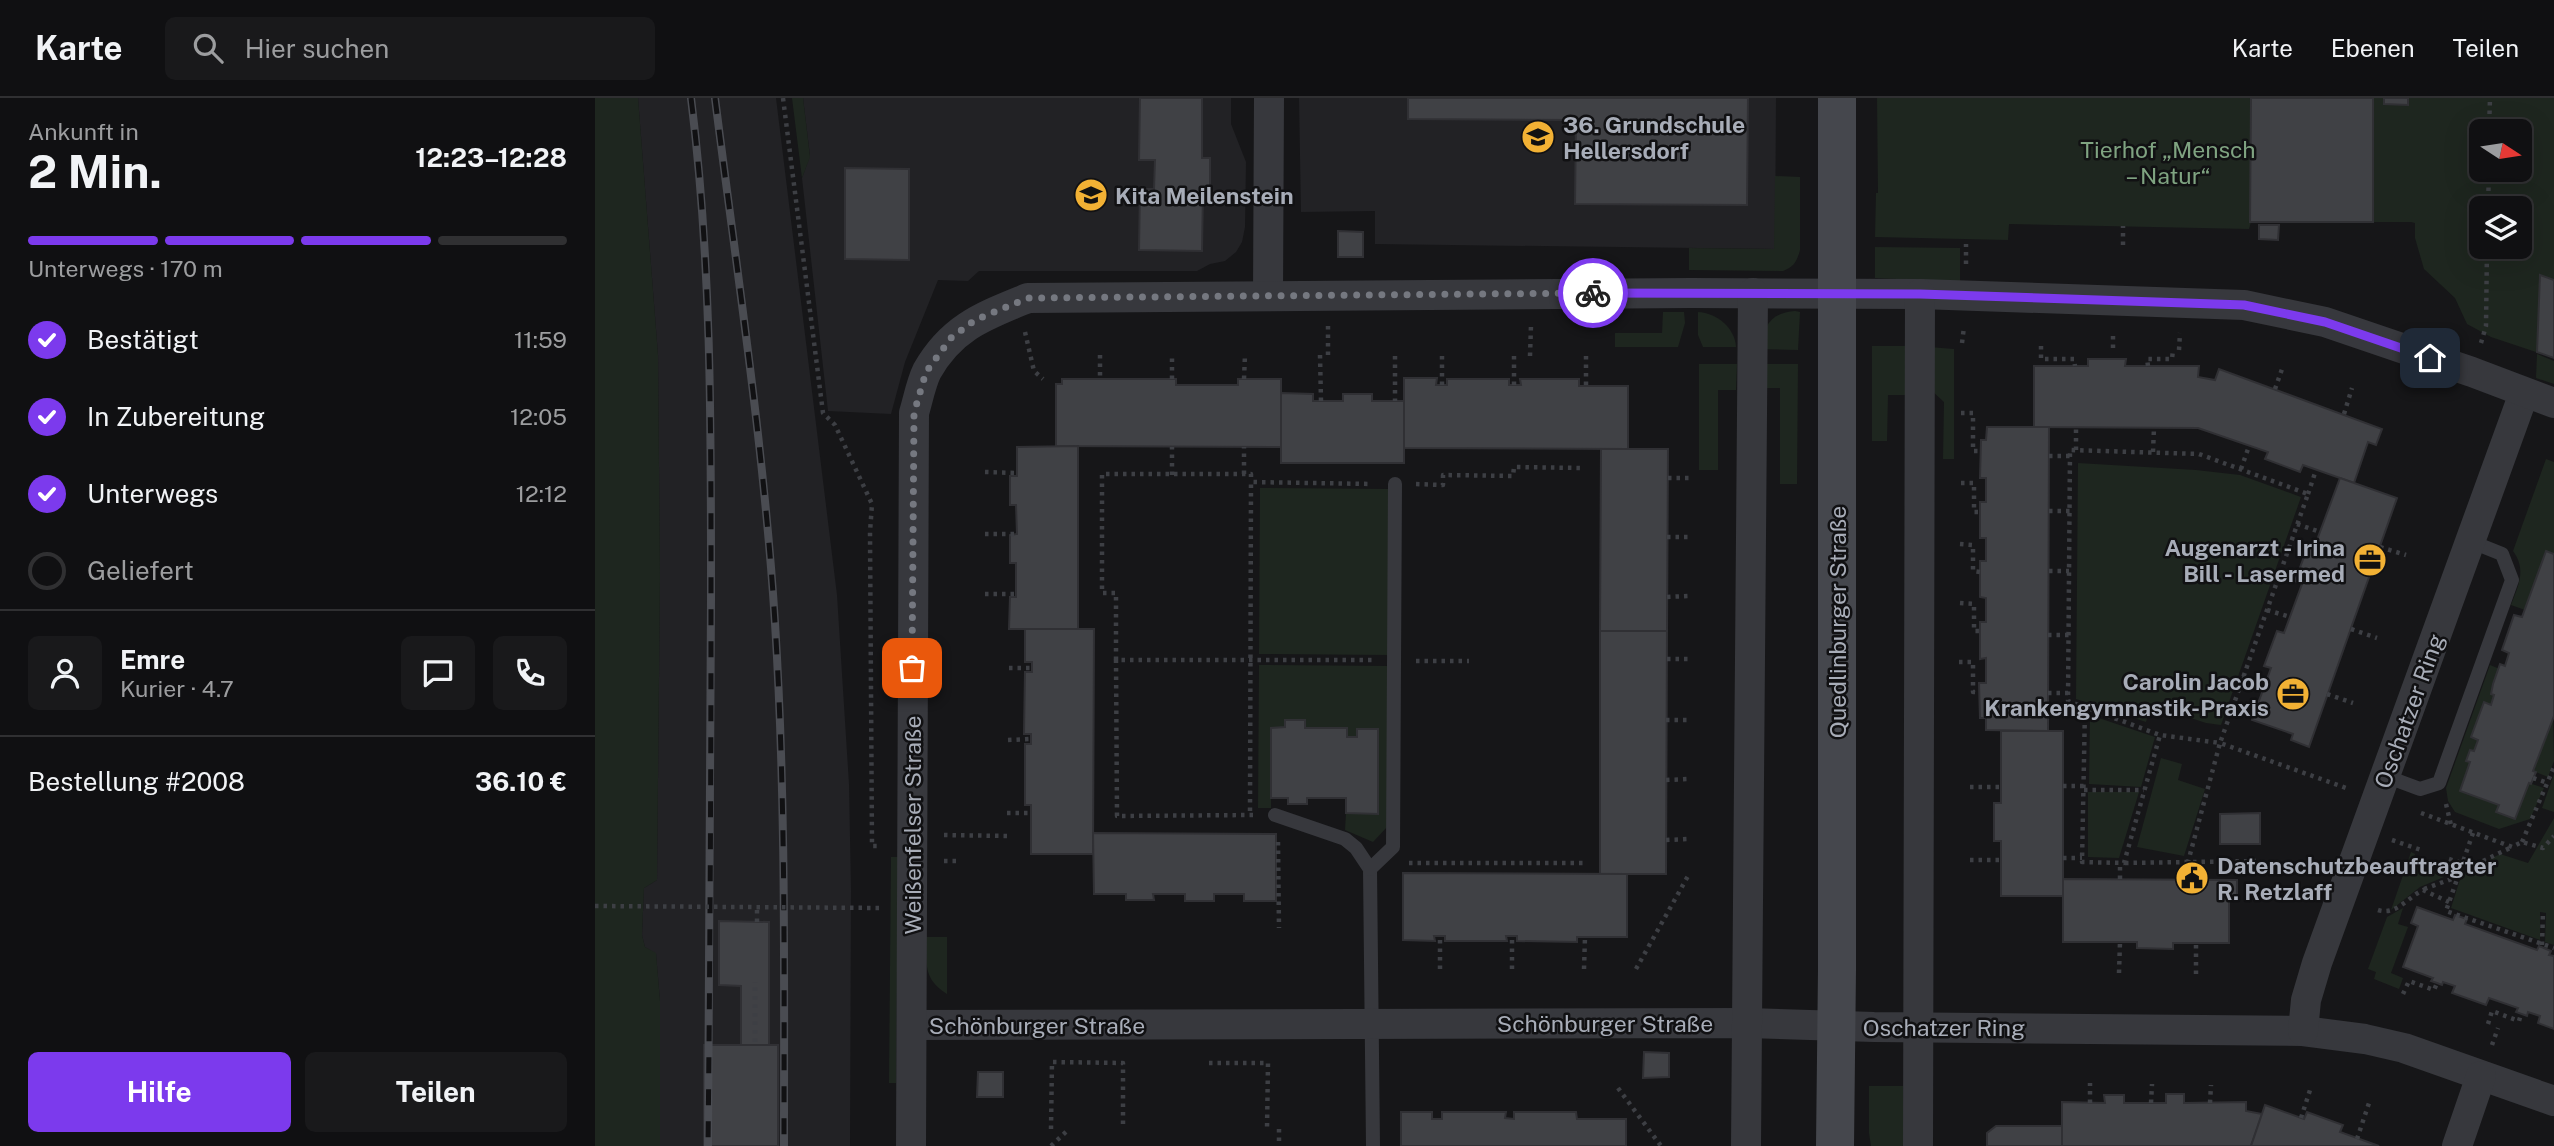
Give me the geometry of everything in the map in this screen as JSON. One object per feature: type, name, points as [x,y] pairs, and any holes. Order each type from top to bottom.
[{"type":"street","points":[[1268,295],[1269,98]]},
{"type":"street","name":"Quedlinburger Straße","points":[[1835,1146],[1837,98]]},
{"type":"street","name":"Weißenfelser Straße","points":[[911,1146],[914,413],[926,372],[951,338],[975,320],[1028,298],[1753,293],[1837,295]]},
{"type":"street","points":[[1746,1146],[1753,293]]},
{"type":"street","points":[[1837,295],[1920,294],[2244,305],[2325,322],[2554,403]]},
{"type":"street","points":[[1918,1146],[1920,294]]},
{"type":"street","name":"Oschatzer Ring","points":[[2303,1031],[2306,1000],[2317,963],[2524,393]]},
{"type":"street","name":"Schönburger Straße","points":[[912,1025],[1748,1023],[1837,1026]]},
{"type":"street","name":"Oschatzer Ring","points":[[1837,1026],[2303,1031],[2391,1045],[2554,1101]]},
{"type":"street","points":[[2457,1146],[2481,1076]]},
{"type":"lane","points":[[1373,866],[1393,847],[1395,484]]},
{"type":"lane","points":[[2385,776],[2420,789],[2439,783],[2511,580],[2502,554],[2472,542]]},
{"type":"lane","points":[[1277,816],[1345,839],[1373,866],[1373,1146]]},
{"type":"path","points":[[783,98],[823,413],[835,425],[872,504],[870,545],[873,846],[911,847]]},
{"type":"path","points":[[2489,119],[2490,98]]},
{"type":"path","points":[[2123,226],[2123,245]]},
{"type":"path","points":[[2481,346],[2486,326],[2487,259]]},
{"type":"path","points":[[1017,302],[1034,371],[1043,379]]},
{"type":"path","points":[[1328,319],[1328,355]]},
{"type":"path","points":[[2041,346],[2041,359],[2074,359],[2075,366]]},
{"type":"path","points":[[2148,366],[2147,359],[2172,359],[2173,350]]},
{"type":"path","points":[[1100,355],[1100,379]]},
{"type":"path","points":[[1172,355],[1172,379]]},
{"type":"path","points":[[1244,379],[1245,355]]},
{"type":"path","points":[[1320,355],[1321,401]]},
{"type":"path","points":[[1395,356],[1395,401]]},
{"type":"path","points":[[1442,356],[1442,385]]},
{"type":"path","points":[[1514,356],[1514,385]]},
{"type":"path","points":[[1586,356],[1586,386]]},
{"type":"path","points":[[2275,389],[2282,369]]},
{"type":"path","points":[[2344,414],[2352,388]]},
{"type":"path","points":[[1961,413],[1973,413],[1973,451],[1981,451]]},
{"type":"path","points":[[2076,427],[2076,450]]},
{"type":"path","points":[[2153,452],[2154,428]]},
{"type":"path","points":[[2241,469],[2249,446]]},
{"type":"path","points":[[1172,447],[1172,475]]},
{"type":"path","points":[[1244,447],[1244,474]]},
{"type":"path","points":[[2308,494],[2199,454],[2070,450],[2069,701],[2160,735],[2220,743],[2326,781]]},
{"type":"path","points":[[2049,456],[2070,456]]},
{"type":"path","points":[[1251,482],[1443,485],[1443,475],[1513,476],[1514,467],[1583,468]]},
{"type":"path","points":[[2189,880],[2188,862],[2220,743],[2316,470]]},
{"type":"path","points":[[985,472],[1017,473]]},
{"type":"path","points":[[1250,815],[1251,474],[1102,474],[1102,593],[1116,593],[1117,816],[1277,816],[1279,928]]},
{"type":"path","points":[[1668,478],[1690,478]]},
{"type":"path","points":[[1961,482],[1974,482],[1974,512],[1980,512]]},
{"type":"path","points":[[2049,511],[2070,511]]},
{"type":"path","points":[[2297,524],[2320,532]]},
{"type":"path","points":[[985,534],[1017,534]]},
{"type":"path","points":[[1667,537],[1689,537]]},
{"type":"path","points":[[1960,544],[1973,545],[1973,571],[1980,572]]},
{"type":"path","points":[[2380,547],[2406,555]]},
{"type":"path","points":[[2049,571],[2069,571]]},
{"type":"path","points":[[985,594],[1016,594]]},
{"type":"path","points":[[1667,597],[1689,596]]},
{"type":"path","points":[[1960,603],[1974,604],[1974,631],[1980,631]]},
{"type":"path","points":[[2267,610],[2290,617]]},
{"type":"path","points":[[2351,629],[2377,638]]},
{"type":"path","points":[[2048,635],[2069,635]]},
{"type":"path","points":[[1667,659],[1689,659]]},
{"type":"path","points":[[1116,660],[1469,661]]},
{"type":"path","points":[[1959,662],[1973,662],[1973,692],[1980,692]]},
{"type":"path","points":[[1009,668],[1031,668]]},
{"type":"path","points":[[2242,677],[2265,685]]},
{"type":"path","points":[[2048,693],[2069,693]]},
{"type":"path","points":[[2327,694],[2354,703]]},
{"type":"path","points":[[2085,708],[2082,862],[2258,861],[2293,873]]},
{"type":"path","points":[[1667,720],[1689,720]]},
{"type":"path","points":[[2120,879],[2122,862],[2160,735]]},
{"type":"path","points":[[1008,740],[1031,740]]},
{"type":"path","points":[[2378,909],[2386,913],[2393,911],[2411,895],[2458,875],[2522,842],[2554,767]]},
{"type":"path","points":[[2533,778],[2548,783]]},
{"type":"path","points":[[1666,779],[1689,779]]},
{"type":"path","points":[[2063,786],[2144,790]]},
{"type":"path","points":[[1970,787],[2001,787]]},
{"type":"path","points":[[2413,810],[2512,847]]},
{"type":"path","points":[[1007,813],[1031,813]]},
{"type":"path","points":[[2473,833],[2446,911],[2554,948]]},
{"type":"path","points":[[958,835],[1007,836]]},
{"type":"path","points":[[2522,842],[2543,848],[2554,836]]},
{"type":"path","points":[[1666,840],[1689,839]]},
{"type":"path","points":[[2063,858],[2083,858]]},
{"type":"path","points":[[2449,859],[2462,863]]},
{"type":"path","points":[[1970,860],[2001,860]]},
{"type":"path","points":[[1373,866],[1583,863]]},
{"type":"path","points":[[1636,970],[1688,876]]},
{"type":"path","points":[[2423,890],[2449,902]]},
{"type":"path","points":[[595,906],[881,908]]},
{"type":"path","points":[[757,907],[757,922]]},
{"type":"path","points":[[2543,912],[2544,946]]},
{"type":"path","points":[[1440,936],[1440,969]]},
{"type":"path","points":[[1512,936],[1512,969]]},
{"type":"path","points":[[1584,969],[1585,936]]},
{"type":"path","points":[[2119,973],[2120,942]]},
{"type":"path","points":[[2196,943],[2196,974]]},
{"type":"path","points":[[2403,994],[2409,981],[2434,990],[2437,983]]},
{"type":"path","points":[[755,982],[755,1042]]},
{"type":"path","points":[[2488,1024],[2492,1012],[2519,1021],[2521,1014]]},
{"type":"path","points":[[1051,1129],[1052,1062],[1123,1063],[1123,1129]]},
{"type":"path","points":[[1209,1063],[1268,1063],[1267,1129]]},
{"type":"path","points":[[2090,1083],[2090,1103]]},
{"type":"path","points":[[2151,1103],[2152,1084]]},
{"type":"path","points":[[2210,1102],[2211,1085]]},
{"type":"path","points":[[2301,1118],[2311,1087]]},
{"type":"path","points":[[1618,1088],[1661,1146]]},
{"type":"path","points":[[2357,1139],[2370,1100]]},
{"type":"path","points":[[1051,1146],[1069,1129]]},
{"type":"path","points":[[1279,1129],[1279,1146]]},
{"type":"shaded area","points":[[638,98],[776,98],[837,595],[849,784],[850,1146],[660,1146],[660,1001],[656,954],[645,947],[642,935],[644,888],[657,880],[660,576],[658,355]]},
{"type":"shaded area","name":"Kita Meilenstein","points":[[803,98],[1231,98],[1231,124],[1246,162],[1245,227],[1242,242],[1236,252],[1225,261],[1210,264],[1197,271],[979,271],[968,281],[938,280],[905,362],[891,414],[828,411],[802,178],[810,156]]},
{"type":"shaded area","name":"36. Grundschule Hellersdorf","points":[[1299,98],[1776,98],[1775,249],[1375,244],[1375,211],[1301,212]]},
{"type":"green space","points":[[595,98],[638,98],[658,355],[660,576],[657,880],[644,888],[642,935],[645,947],[656,953],[660,1001],[660,1146],[595,1146]]},
{"type":"green space","points":[[792,98],[803,98],[810,157],[802,178]]},
{"type":"green space","name":"Tierhof „Mensch – Natur“","points":[[1877,98],[2554,98],[2554,358],[2491,337],[2467,324],[2455,298],[2424,269],[2415,238],[2415,223],[2411,222],[2251,222],[2249,229],[2009,224],[2008,240],[1875,237]]},
{"type":"green space","points":[[1775,176],[1800,177],[1800,250],[1792,265],[1783,271],[1689,270],[1689,248],[1774,249]]},
{"type":"green space","points":[[1875,247],[1960,248],[1960,282],[1875,278]]},
{"type":"green space","points":[[1663,312],[1684,312],[1685,323],[1678,347],[1615,347],[1615,333],[1662,333]]},
{"type":"green space","points":[[1698,312],[1712,315],[1724,323],[1735,340],[1736,347],[1703,347],[1698,335]]},
{"type":"green space","points":[[1786,312],[1800,312],[1798,350],[1760,349],[1770,322]]},
{"type":"green space","points":[[1872,346],[1907,346],[1906,395],[1888,395],[1887,441],[1872,441]]},
{"type":"green space","points":[[1929,347],[1954,349],[1954,459],[1943,459],[1944,402],[1930,389]]},
{"type":"green space","points":[[2537,354],[2554,361],[2554,384],[2536,378]]},
{"type":"green space","points":[[1699,364],[1737,364],[1736,390],[1718,390],[1718,470],[1699,470]]},
{"type":"green space","points":[[1760,364],[1798,364],[1797,484],[1780,484],[1780,388],[1760,388]]},
{"type":"green space","points":[[2546,459],[2554,462],[2554,554],[2545,552],[2525,610],[2511,605],[2520,571],[2513,551]]},
{"type":"green space","points":[[2078,463],[2240,475],[2301,497],[2221,725],[2206,723],[2151,705],[2146,722],[2076,699]]},
{"type":"green space","points":[[1260,488],[1389,489],[1388,655],[1259,654]]},
{"type":"green space","points":[[1259,665],[1389,666],[1388,826],[1373,842],[1345,830],[1346,813],[1378,813],[1378,729],[1357,729],[1357,737],[1347,737],[1347,728],[1271,728],[1271,808],[1258,808]]},
{"type":"green space","points":[[2490,665],[2502,670],[2491,705],[2484,703],[2471,737],[2478,740],[2467,761],[2470,762],[2460,791],[2499,805],[2497,812],[2515,819],[2529,783],[2544,788],[2530,819],[2499,829],[2455,812],[2448,801],[2446,788]]},
{"type":"green space","points":[[2090,715],[2155,737],[2141,787],[2089,784]]},
{"type":"green space","points":[[2553,715],[2554,761],[2548,777],[2533,771]]},
{"type":"green space","points":[[2161,758],[2182,764],[2178,780],[2205,789],[2184,856],[2137,847]]},
{"type":"green space","points":[[2554,774],[2554,812],[2542,808]]},
{"type":"green space","points":[[2088,792],[2139,792],[2119,858],[2088,857]]},
{"type":"green space","points":[[2554,818],[2554,945],[2545,942],[2546,913],[2540,912],[2540,940],[2451,908],[2462,873],[2500,854],[2528,863]]},
{"type":"green space","points":[[2411,852],[2415,854],[2412,865],[2444,877],[2420,887],[2391,910]]},
{"type":"green space","points":[[891,857],[898,857],[896,1083],[889,1083]]},
{"type":"green space","points":[[2403,908],[2398,924],[2408,927],[2391,973],[2403,978],[2399,989],[2374,979],[2376,972],[2368,969],[2387,917]]},
{"type":"green space","points":[[926,937],[947,937],[947,994],[933,982],[927,969]]},
{"type":"green space","points":[[1869,1086],[1903,1086],[1904,1146],[1871,1146]]},
{"type":"building","points":[[1140,98],[1202,98],[1202,158],[1210,158],[1210,190],[1203,190],[1202,251],[1139,250],[1140,189],[1154,189],[1155,160],[1139,160]]},
{"type":"building","points":[[1408,98],[1748,98],[1747,205],[1575,204],[1576,120],[1408,119]]},
{"type":"building","points":[[2251,98],[2373,98],[2373,222],[2250,222]]},
{"type":"building","points":[[2384,98],[2408,98],[2408,105],[2384,104]]},
{"type":"building","points":[[845,168],[909,169],[909,260],[845,259]]},
{"type":"building","points":[[2259,225],[2279,225],[2278,240],[2259,239]]},
{"type":"building","points":[[1338,231],[1363,232],[1363,257],[1338,257]]},
{"type":"building","points":[[2540,275],[2554,280],[2554,358],[2537,352]]},
{"type":"building","points":[[2088,359],[2126,359],[2125,366],[2199,366],[2198,377],[2215,380],[2219,369],[2382,429],[2376,445],[2368,442],[2354,483],[2303,465],[2300,472],[2265,459],[2268,452],[2198,428],[2034,427],[2034,366],[2088,366]]},
{"type":"building","points":[[1404,378],[1437,378],[1436,385],[1447,385],[1447,379],[1509,379],[1509,385],[1521,385],[1520,379],[1579,379],[1579,386],[1628,386],[1628,449],[1404,448]]},
{"type":"building","points":[[1062,379],[1176,379],[1176,385],[1238,385],[1238,379],[1281,379],[1281,447],[1056,446],[1056,384],[1062,384]]},
{"type":"building","points":[[1281,393],[1313,394],[1313,401],[1343,401],[1343,394],[1372,394],[1372,401],[1404,401],[1404,463],[1281,463]]},
{"type":"building","points":[[1987,427],[2049,427],[2048,731],[1986,730],[1986,718],[1980,718],[1979,683],[1986,683],[1986,658],[1980,659],[1980,622],[1986,622],[1986,598],[1980,597],[1980,561],[1986,561],[1986,538],[1980,538],[1980,502],[1986,502],[1986,478],[1980,478],[1981,440],[1986,440]]},
{"type":"building","points":[[1078,446],[1078,629],[1009,629],[1010,597],[1016,597],[1016,563],[1010,563],[1010,535],[1017,534],[1016,505],[1010,505],[1010,476],[1017,476],[1017,447]]},
{"type":"building","points":[[1601,449],[1668,449],[1667,631],[1600,631]]},
{"type":"building","points":[[2340,478],[2397,498],[2309,747],[2291,740],[2293,734],[2252,720],[2271,668],[2264,666],[2277,631],[2284,633],[2302,584],[2295,581],[2308,546],[2314,548]]},
{"type":"building","points":[[2546,551],[2554,554],[2554,716],[2533,771],[2536,772],[2515,819],[2496,812],[2499,805],[2460,791],[2470,762],[2466,761],[2478,740],[2471,737],[2484,702],[2491,705],[2493,684],[2500,664],[2505,666],[2509,653],[2502,650],[2514,615],[2522,617]]},
{"type":"building","points":[[1025,629],[1094,629],[1093,854],[1031,854],[1031,805],[1025,805],[1025,744],[1031,744],[1031,734],[1024,734],[1025,672],[1032,672],[1032,662],[1025,662]]},
{"type":"building","points":[[1600,631],[1667,631],[1666,874],[1600,874]]},
{"type":"building","points":[[1285,720],[1305,720],[1305,728],[1347,728],[1347,737],[1357,737],[1357,729],[1378,729],[1378,814],[1346,813],[1346,798],[1307,798],[1307,804],[1288,804],[1288,798],[1271,798],[1271,728],[1285,727]]},
{"type":"building","points":[[2001,731],[2063,731],[2063,896],[2001,896],[2001,841],[1994,841],[1994,803],[2001,803]]},
{"type":"building","points":[[2260,813],[2260,844],[2220,844],[2220,814]]},
{"type":"building","points":[[1093,833],[1276,834],[1276,901],[1244,901],[1244,894],[1214,894],[1214,901],[1185,901],[1185,894],[1153,894],[1154,900],[1126,900],[1126,894],[1094,894]]},
{"type":"building","points":[[1403,873],[1627,874],[1627,937],[1577,937],[1577,942],[1517,941],[1517,936],[1506,936],[1507,941],[1445,941],[1445,936],[1434,936],[1435,941],[1403,940]]},
{"type":"building","points":[[2063,879],[2237,880],[2237,898],[2229,898],[2229,943],[2173,943],[2173,949],[2137,948],[2137,942],[2063,942]]},
{"type":"building","points":[[2417,907],[2453,920],[2455,915],[2467,919],[2465,924],[2537,950],[2539,946],[2551,951],[2549,955],[2554,956],[2554,1029],[2538,1023],[2540,1016],[2528,1012],[2527,1016],[2516,1012],[2518,1008],[2489,998],[2486,1005],[2452,993],[2455,986],[2431,981],[2433,978],[2403,967],[2418,926],[2411,923]]},
{"type":"building","points":[[719,921],[769,922],[769,1045],[741,1045],[741,986],[719,985]]},
{"type":"building","points":[[704,1045],[778,1045],[778,1146],[704,1146]]},
{"type":"building","points":[[1644,1052],[1669,1053],[1669,1077],[1643,1078]]},
{"type":"building","points":[[978,1072],[1003,1072],[1003,1097],[977,1097]]},
{"type":"building","points":[[2166,1094],[2184,1094],[2184,1103],[2246,1102],[2246,1111],[2262,1114],[2251,1146],[2062,1146],[2062,1102],[2105,1103],[2104,1095],[2124,1095],[2124,1103],[2166,1103]]},
{"type":"building","points":[[2265,1105],[2304,1119],[2307,1112],[2343,1125],[2340,1132],[2379,1146],[2251,1146]]},
{"type":"building","points":[[1401,1112],[1432,1112],[1432,1119],[1442,1119],[1442,1112],[1506,1112],[1505,1118],[1514,1119],[1514,1112],[1576,1112],[1577,1119],[1626,1119],[1626,1146],[1401,1146]]},
{"type":"building","points":[[1996,1126],[2062,1126],[2062,1146],[1987,1146],[1987,1133]]},
{"type":"railway","points":[[691,98],[707,286],[710,412],[708,1146]]},
{"type":"railway","points":[[715,98],[757,426],[775,623],[783,819],[784,1146]]},
{"type":"way so far","points":[[912,668],[914,413],[926,372],[951,338],[975,320],[1028,298],[1593,293]]},
{"type":"place","name":"36. Grundschule Hellersdorf","points":[[1538,137]]},
{"type":"place","name":"Kita Meilenstein","points":[[1091,195]]},
{"type":"place","name":"Augenarzt - Irina Bill - Lasermed","points":[[2370,560]]},
{"type":"place","name":"Carolin Jacob Krankengymnastik-Praxis","points":[[2293,694]]},
{"type":"place","name":"Datenschutzbeauftragter R. Retzlaff","points":[[2192,878]]},
{"type":"route","points":[[1593,293],[1920,294],[2244,305],[2325,322],[2430,358]]}]
